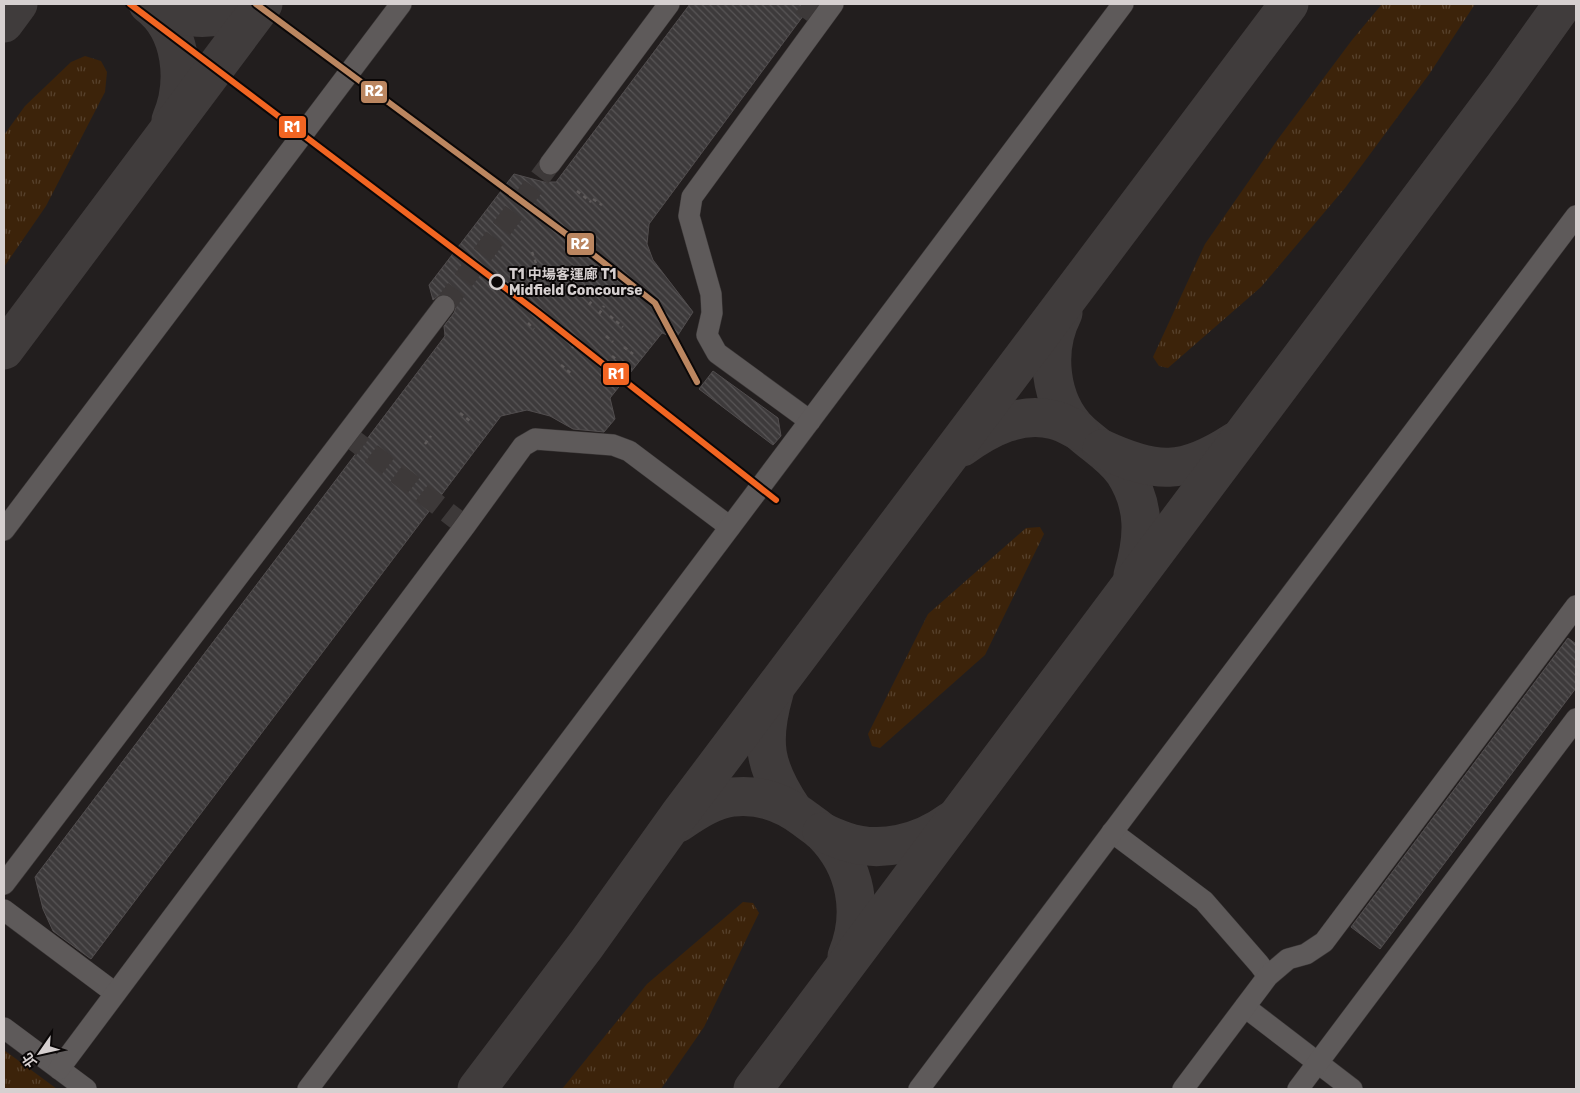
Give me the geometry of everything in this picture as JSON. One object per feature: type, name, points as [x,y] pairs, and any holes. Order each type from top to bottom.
[{"type":"lane","points":[[4,530],[401,4]]},
{"type":"lane","points":[[550,164],[670,4]]},
{"type":"lane","points":[[810,421],[717,353],[707,335],[712,313],[711,294],[689,216],[692,197],[833,4]]},
{"type":"lane","points":[[308,1089],[1123,4]]},
{"type":"lane","points":[[919,1089],[1576,216]]},
{"type":"lane","points":[[4,884],[444,306]]},
{"type":"lane","points":[[58,1069],[523,446],[535,439],[613,445],[630,451],[730,527]]},
{"type":"lane","points":[[1183,1089],[1268,976],[1288,959],[1306,954],[1324,942],[1576,606]]},
{"type":"lane","points":[[1298,1089],[1576,719]]},
{"type":"lane","points":[[1112,832],[1204,901],[1260,964],[1268,976]]},
{"type":"lane","points":[[4,910],[115,993]]},
{"type":"lane","points":[[1245,1007],[1352,1089]]},
{"type":"lane","points":[[4,1028],[86,1089]]},
{"type":"path","points":[[577,191],[602,206]]},
{"type":"path","points":[[532,252],[538,269]]},
{"type":"path","points":[[560,280],[574,291]]},
{"type":"path","points":[[504,293],[518,291]]},
{"type":"path","points":[[588,305],[593,299]]},
{"type":"path","points":[[599,314],[604,306]]},
{"type":"path","points":[[610,316],[623,327]]},
{"type":"path","points":[[528,323],[534,329]]},
{"type":"path","points":[[606,336],[613,342]]},
{"type":"path","points":[[572,348],[578,341]]},
{"type":"path","points":[[624,347],[633,354]]},
{"type":"path","points":[[612,356],[617,360]]},
{"type":"path","points":[[561,365],[573,375]]},
{"type":"path","points":[[460,413],[470,421]]},
{"type":"path","points":[[425,444],[431,436]]},
{"type":"green space","points":[[1382,4],[1475,4],[1430,73],[1345,188],[1261,287],[1168,368],[1159,366],[1153,357],[1205,244],[1278,139],[1352,40]]},
{"type":"green space","points":[[85,56],[101,61],[107,72],[105,92],[46,206],[4,267],[4,135],[25,106],[71,62]]},
{"type":"green space","points":[[1040,527],[1044,534],[985,655],[880,748],[872,746],[868,734],[928,614],[1026,528]]},
{"type":"green space","points":[[743,902],[753,903],[759,913],[704,1027],[661,1089],[562,1089],[647,984]]},
{"type":"green space","points":[[4,1050],[57,1089],[4,1089]]},
{"type":"building","name":"T1 中場客運廊 T1 Midfield Concourse","points":[[690,4],[812,4],[649,224],[647,244],[653,260],[693,312],[676,338],[662,333],[610,398],[615,419],[604,432],[573,429],[550,416],[527,410],[501,416],[91,959],[53,931],[43,909],[35,877],[445,336],[444,326],[454,313],[456,302],[452,296],[445,294],[439,295],[433,300],[429,285],[514,174],[544,182],[556,182]]},
{"type":"building","points":[[713,371],[778,418],[781,436],[773,445],[699,389]]},
{"type":"building","points":[[1568,638],[1576,644],[1576,688],[1380,949],[1351,927]]},
{"type":"taxiway","points":[[4,23],[18,4]]},
{"type":"taxiway","points":[[148,4],[160,15],[169,28],[179,58],[179,90],[171,120]]},
{"type":"taxiway","points":[[153,7],[179,15],[202,18],[226,14],[251,4]]},
{"type":"taxiway","points":[[4,350],[263,4]]},
{"type":"taxiway","points":[[477,1089],[586,945],[679,815],[1289,4]]},
{"type":"taxiway","points":[[753,1089],[1503,88],[1563,4]]},
{"type":"taxiway","points":[[1063,313],[1053,343],[1053,375],[1056,390],[1061,405],[1069,419],[1079,431],[1114,460],[1124,472],[1136,497],[1141,522],[1141,535],[1133,575]]},
{"type":"taxiway","points":[[962,447],[1005,423],[1029,418],[1057,421],[1079,431]]},
{"type":"taxiway","points":[[1102,449],[1138,463],[1169,467],[1199,461],[1234,442]]},
{"type":"taxiway","points":[[774,693],[767,726],[767,754],[776,780],[793,810]]},
{"type":"taxiway","points":[[678,823],[711,803],[725,798],[743,796],[762,798],[780,804],[797,813],[818,829],[834,846],[843,860],[850,875],[854,891],[855,923],[847,956]]},
{"type":"taxiway","points":[[822,832],[858,845],[886,846],[900,844],[927,835],[951,821]]},
{"type":"tunnel","points":[[802,4],[822,19]]},
{"type":"tunnel","points":[[444,306],[550,164]]},
{"type":"tunnel","points":[[346,434],[465,526]]},
{"type":"transit line","name":"R1","points":[[130,4],[537,312],[776,500]]},
{"type":"transit line","name":"R2","points":[[256,4],[585,248],[655,303],[697,382]]},
{"type":"place","name":"T1 中場客運廊 T1 Midfield Concourse","points":[[497,282]]}]
